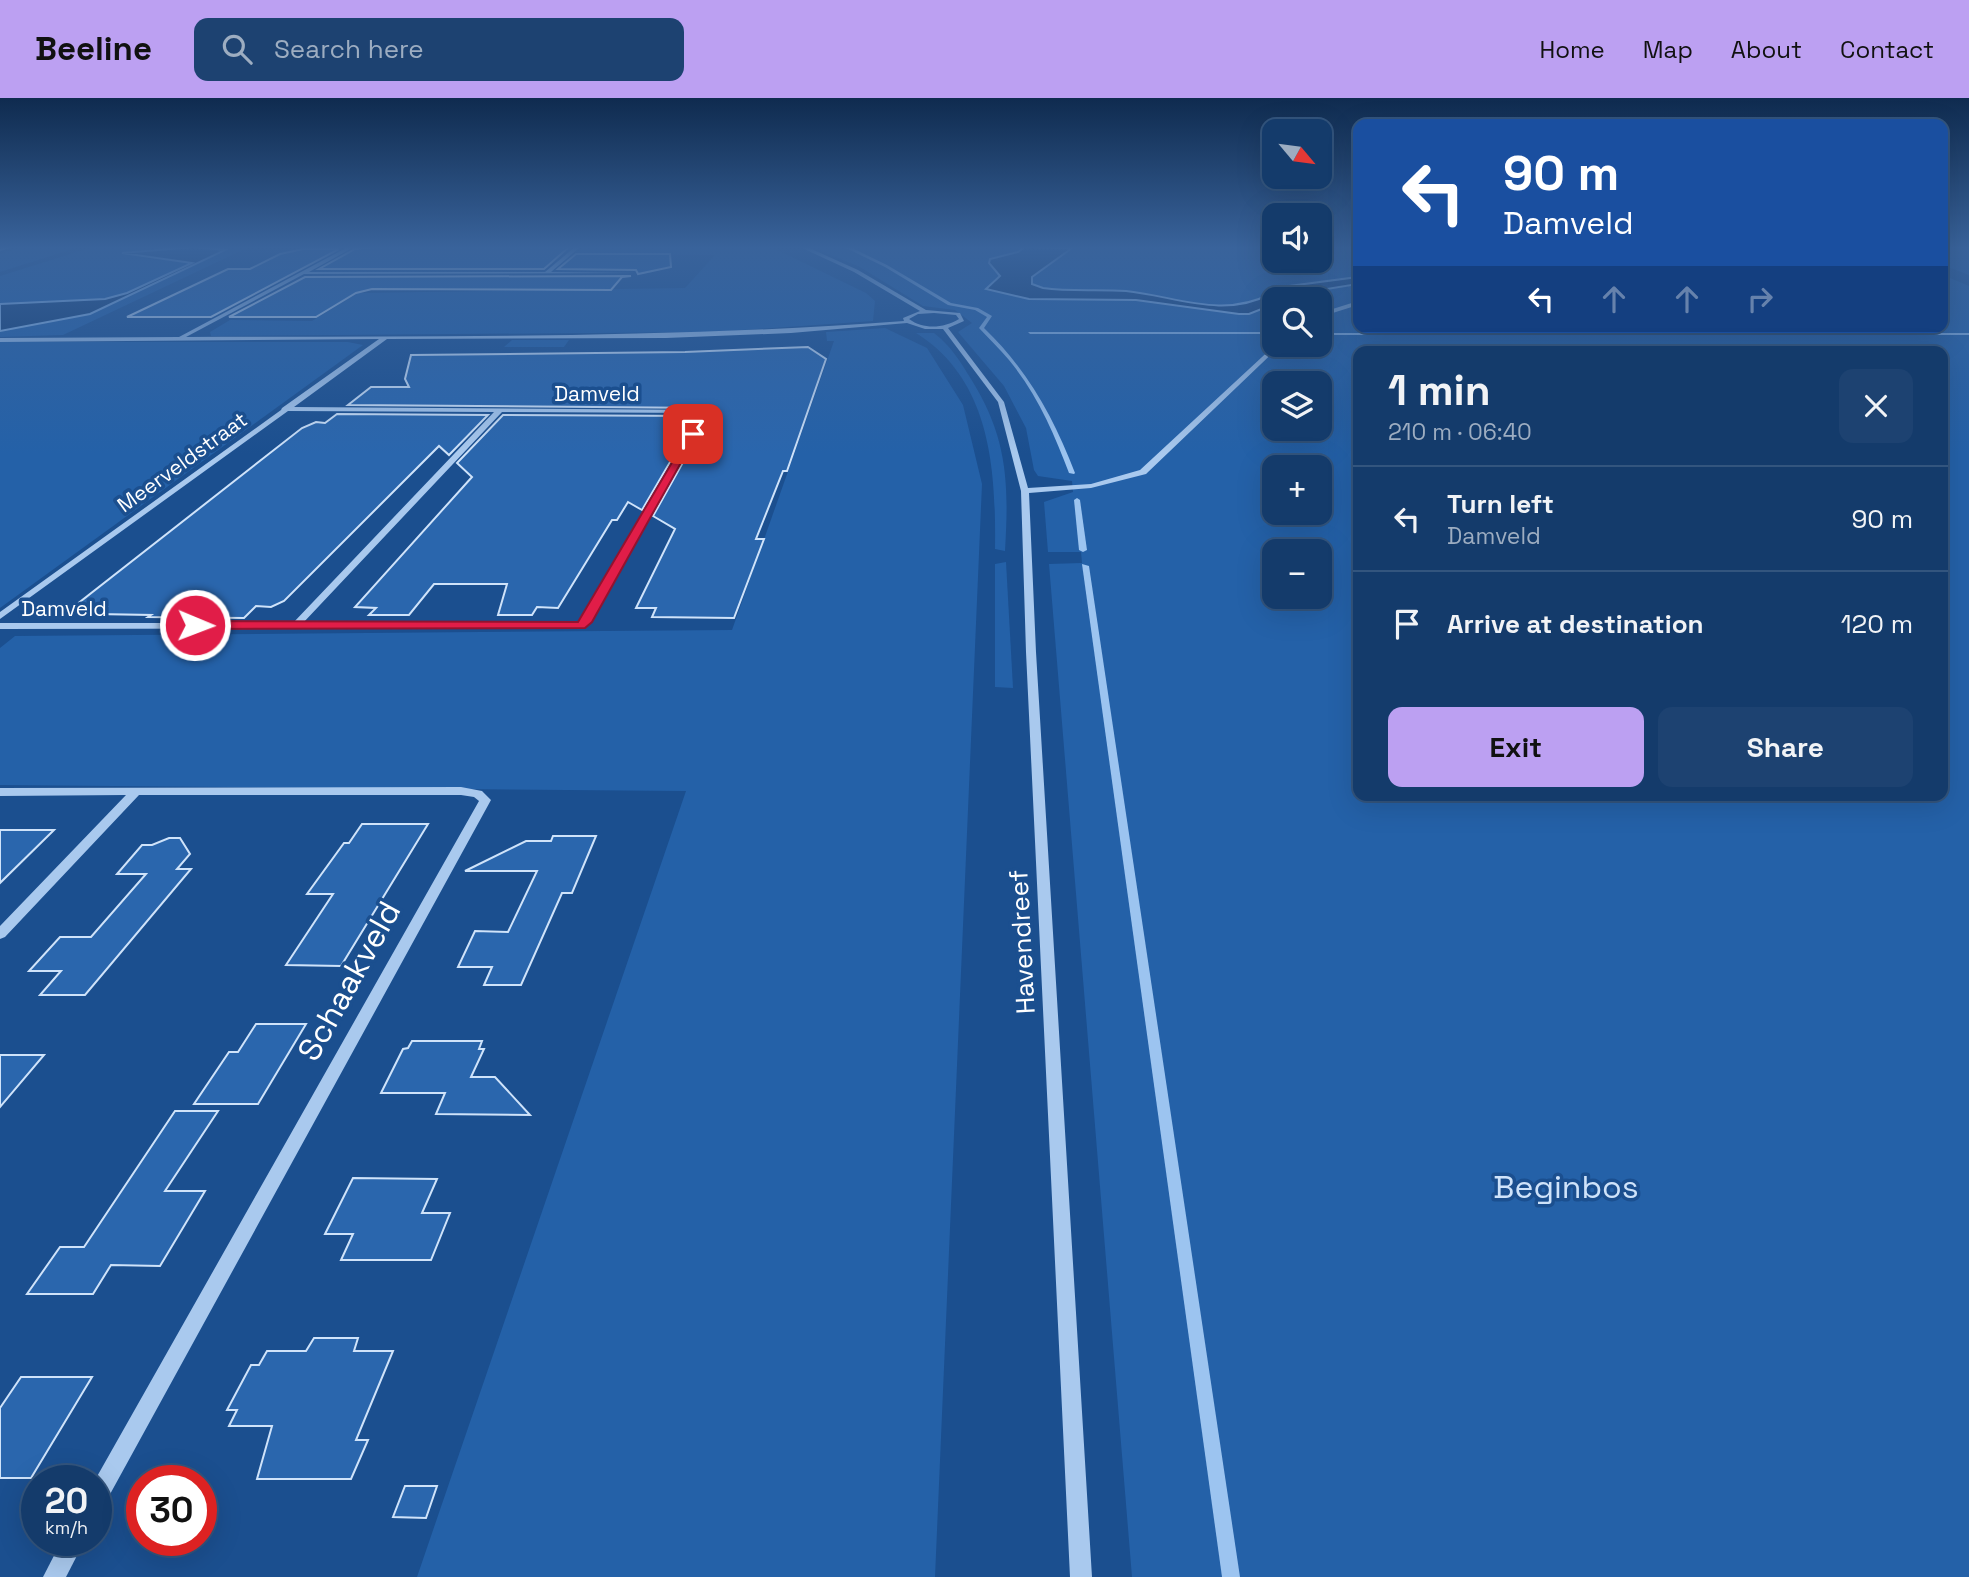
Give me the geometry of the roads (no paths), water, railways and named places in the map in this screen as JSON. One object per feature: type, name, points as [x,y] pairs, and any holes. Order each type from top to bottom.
[{"type":"street","points":[[181,338],[222,316]]},
{"type":"street","points":[[906,321],[909,316]]},
{"type":"street","points":[[0,340],[748,334],[906,321],[917,326],[944,326],[959,323],[959,316]]},
{"type":"street","name":"Havendreef","points":[[944,326],[1001,402],[1025,491],[1031,652],[1081,1577]]},
{"type":"street","name":"Meerveldstraat","points":[[0,616],[385,338]]},
{"type":"street","points":[[1025,491],[1091,486],[1143,472],[1265,357]]},
{"type":"street","name":"Damveld","points":[[0,626],[570,626],[585,622],[706,411],[284,409]]},
{"type":"street","points":[[295,626],[499,411]]},
{"type":"street","name":"Schaakveld","points":[[0,792],[461,791],[478,794],[485,800],[112,1471]]},
{"type":"street","points":[[0,934],[136,792]]},
{"type":"street","points":[[54,1577],[65,1556]]},
{"type":"waterway","points":[[988,316],[981,328],[1011,359],[1036,394],[1072,473]]},
{"type":"waterway","points":[[1030,333],[1260,333]]},
{"type":"waterway","points":[[1332,334],[1660,334]]},
{"type":"waterway","points":[[1678,334],[1883,334]]},
{"type":"waterway","points":[[1899,334],[1969,334]]},
{"type":"waterway","points":[[1077,500],[1083,550]]},
{"type":"waterway","points":[[1085,566],[1231,1577]]},
{"type":"park label","name":"Beginbos","points":[[1566,1187]]}]
